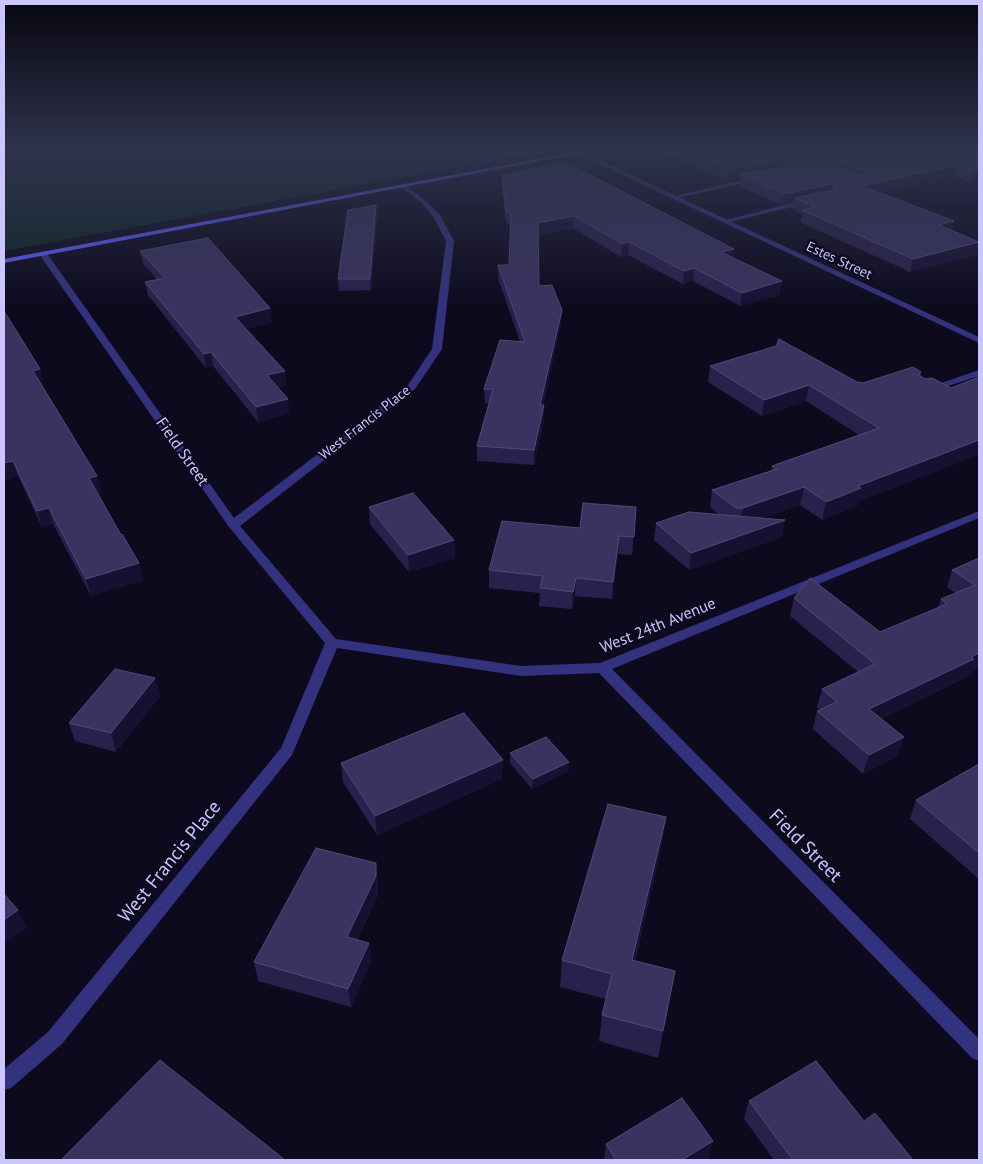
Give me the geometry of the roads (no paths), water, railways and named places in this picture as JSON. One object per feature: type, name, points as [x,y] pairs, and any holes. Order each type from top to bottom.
[{"type":"street","points":[[4,261],[317,202]]},
{"type":"street","name":"West Francis Place","points":[[233,525],[412,387],[437,349],[450,241],[444,227],[424,202]]},
{"type":"street","name":"Estes Street","points":[[685,202],[979,340]]},
{"type":"street","points":[[725,221],[811,202]]},
{"type":"street","name":"Field Street","points":[[43,254],[233,525],[332,643]]},
{"type":"street","points":[[922,391],[979,373]]},
{"type":"street","name":"West 24th Avenue","points":[[332,643],[521,671],[602,668],[979,514]]},
{"type":"street","name":"West Francis Place","points":[[4,1081],[55,1038],[287,751],[332,643]]},
{"type":"street","name":"Field Street","points":[[602,668],[979,1052]]}]
